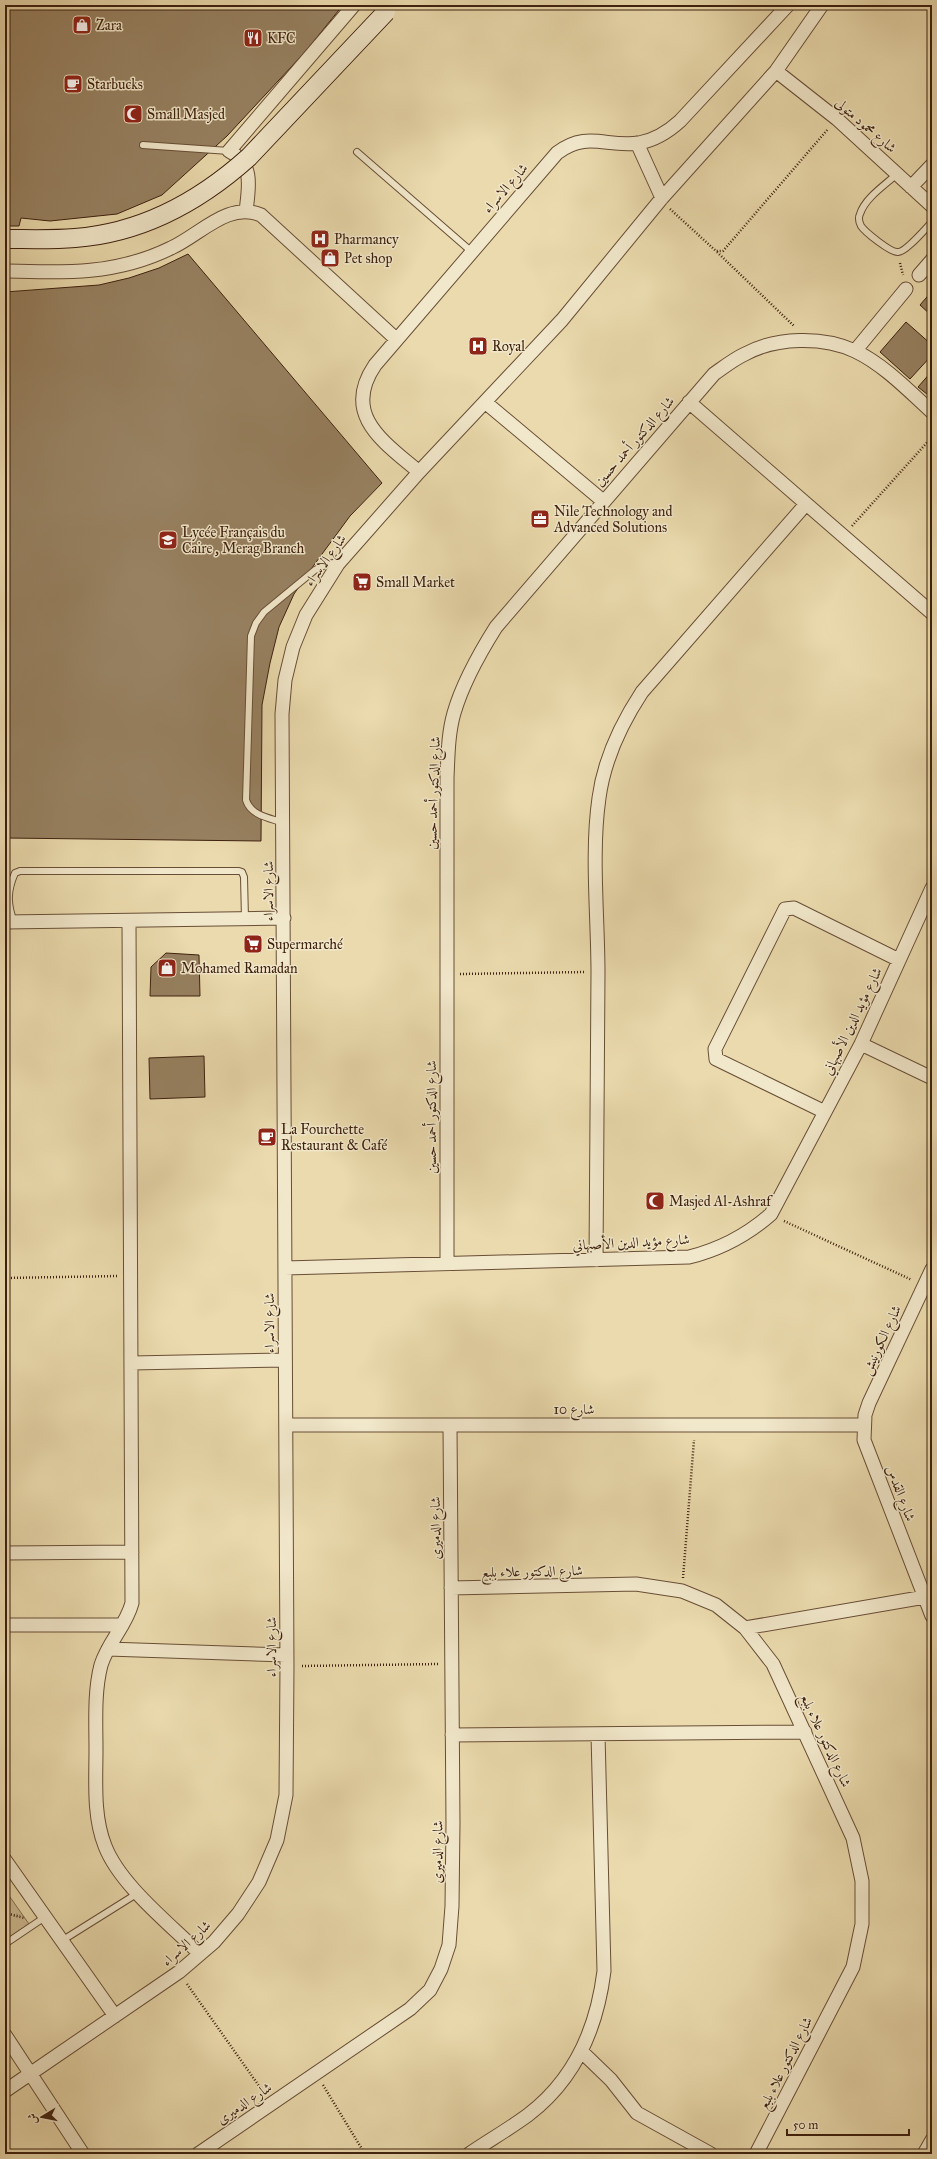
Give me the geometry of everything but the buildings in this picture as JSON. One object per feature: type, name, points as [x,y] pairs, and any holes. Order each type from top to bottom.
[{"type":"street","points":[[246,210],[249,185],[248,172],[242,160],[231,148],[354,5]]},
{"type":"street","name":"شارع الاسراء","points":[[419,472],[378,437],[366,418],[363,407],[365,385],[369,374],[396,339],[552,158],[563,148],[573,143],[593,140],[637,143],[661,136],[680,121],[788,5]]},
{"type":"street","name":"شارع الاسراء","points":[[5,2091],[32,2074],[179,1972],[214,1942],[238,1914],[259,1882],[277,1840],[286,1795],[287,1660],[284,823],[282,714],[285,680],[293,646],[306,615],[338,564],[419,472],[562,320],[662,198],[776,71],[822,5]]},
{"type":"street","points":[[5,239],[76,238],[108,234],[139,225],[169,213],[198,198],[224,179],[249,157],[386,12]]},
{"type":"street","name":"شارع محمود متولى","points":[[776,71],[836,119],[932,206]]},
{"type":"street","points":[[637,143],[662,198]]},
{"type":"street","points":[[911,187],[932,164]]},
{"type":"street","points":[[5,272],[90,272],[136,262],[180,245],[228,214],[246,210],[260,215],[396,339]]},
{"type":"street","points":[[919,276],[932,260]]},
{"type":"street","points":[[855,351],[906,288]]},
{"type":"street","name":"شارع الدكتور أحمد حسين","points":[[447,1264],[447,778],[450,737],[454,714],[462,689],[496,627],[714,374],[745,353],[781,342],[819,341],[855,351],[890,375],[932,412]]},
{"type":"street","points":[[485,402],[603,501]]},
{"type":"street","points":[[689,402],[932,613]]},
{"type":"street","points":[[596,1260],[598,972],[596,826],[599,797],[606,769],[626,716],[646,687],[806,504]]},
{"type":"street","name":"شارع مؤيد الدين الأصبهاني","points":[[285,1268],[596,1260],[689,1256],[712,1251],[752,1230],[771,1214],[861,1044],[932,888]]},
{"type":"street","points":[[825,1112],[716,1059],[715,1049],[786,909],[794,908],[899,960]]},
{"type":"street","points":[[9,922],[129,922],[284,918]]},
{"type":"street","points":[[129,922],[132,1603],[129,1616],[121,1625],[108,1648],[102,1665],[97,1700],[98,1816],[105,1845],[119,1872],[138,1893],[200,1954]]},
{"type":"street","points":[[861,1044],[932,1078]]},
{"type":"street","name":"شارع الكورنيش","points":[[863,1425],[869,1403],[932,1269]]},
{"type":"street","points":[[132,1363],[285,1360]]},
{"type":"street","name":"شارع 10","points":[[286,1425],[863,1425]]},
{"type":"street","name":"شارع الدميرى","points":[[198,2154],[410,2009],[430,1990],[441,1969],[449,1945],[452,1906],[453,1823],[450,1425]]},
{"type":"street","name":"شارع القدس","points":[[863,1425],[866,1446],[932,1616]]},
{"type":"street","points":[[5,1553],[132,1552]]},
{"type":"street","name":"شارع الدكتور علاء بلبع","points":[[451,1588],[636,1584],[682,1591],[716,1605],[745,1628],[773,1664],[853,1838],[862,1881],[862,1924],[852,1967],[756,2154]]},
{"type":"street","points":[[745,1628],[925,1596]]},
{"type":"street","points":[[5,1625],[121,1625]]},
{"type":"street","points":[[108,1648],[287,1660]]},
{"type":"street","points":[[452,1735],[805,1732]]},
{"type":"street","points":[[469,2154],[528,2115],[549,2097],[567,2075],[582,2052],[593,2026],[601,1999],[604,1971],[598,1734]]},
{"type":"street","points":[[5,1860],[115,2016]]},
{"type":"street","points":[[5,2035],[32,2074],[83,2154]]},
{"type":"street","points":[[582,2052],[611,2080],[636,2113],[711,2154]]},
{"type":"street","points":[[924,2154],[932,2140]]},
{"type":"lane","points":[[143,145],[231,148]]},
{"type":"lane","points":[[357,152],[472,252]]},
{"type":"lane","points":[[897,174],[871,198],[860,212],[858,218],[861,226],[891,251],[899,252],[905,249],[932,222]]},
{"type":"lane","points":[[284,823],[256,814],[247,806],[251,636],[256,623],[264,612],[315,570],[329,563],[338,564]]},
{"type":"lane","points":[[9,922],[8,897],[15,873],[20,871],[239,871],[242,872],[244,877],[245,919]]},
{"type":"lane","points":[[62,1940],[138,1893]]},
{"type":"lane","points":[[5,1944],[45,1917]]},
{"type":"path","points":[[716,251],[723,251],[731,244],[836,119]]},
{"type":"path","points":[[662,198],[670,210],[716,251],[810,342]]},
{"type":"path","points":[[899,252],[906,288]]},
{"type":"path","points":[[843,536],[932,437]]},
{"type":"path","points":[[448,974],[598,972]]},
{"type":"path","points":[[771,1214],[924,1286]]},
{"type":"path","points":[[5,1278],[131,1275]]},
{"type":"path","points":[[682,1591],[695,1425]]},
{"type":"path","points":[[287,1660],[451,1664]]},
{"type":"path","points":[[179,1972],[272,2104]]},
{"type":"path","points":[[316,2074],[366,2154]]},
{"type":"green space","points":[[5,1890],[29,1924],[5,1940]]},
{"type":"place","name":"Zara","points":[[82,25]]},
{"type":"place","name":"KFC","points":[[253,38]]},
{"type":"place","name":"Starbucks","points":[[73,84]]},
{"type":"place","name":"Small Masjed","points":[[133,114]]},
{"type":"place","name":"Pharmancy","points":[[320,239]]},
{"type":"place","name":"Pet shop","points":[[330,258]]},
{"type":"place","name":"Royal","points":[[478,346]]},
{"type":"place","name":"Nile Technology and Advanced Solutions","points":[[540,519]]},
{"type":"place","name":"Lycée Français du Caire , Merag Branch","points":[[168,540]]},
{"type":"place","name":"Small Market","points":[[362,582]]},
{"type":"place","name":"Supermarché","points":[[253,944]]},
{"type":"place","name":"Mohamed Ramadan","points":[[167,968]]},
{"type":"place","name":"La Fourchette Restaurant & Café","points":[[267,1137]]},
{"type":"place","name":"Masjed Al-Ashraf","points":[[655,1201]]}]
